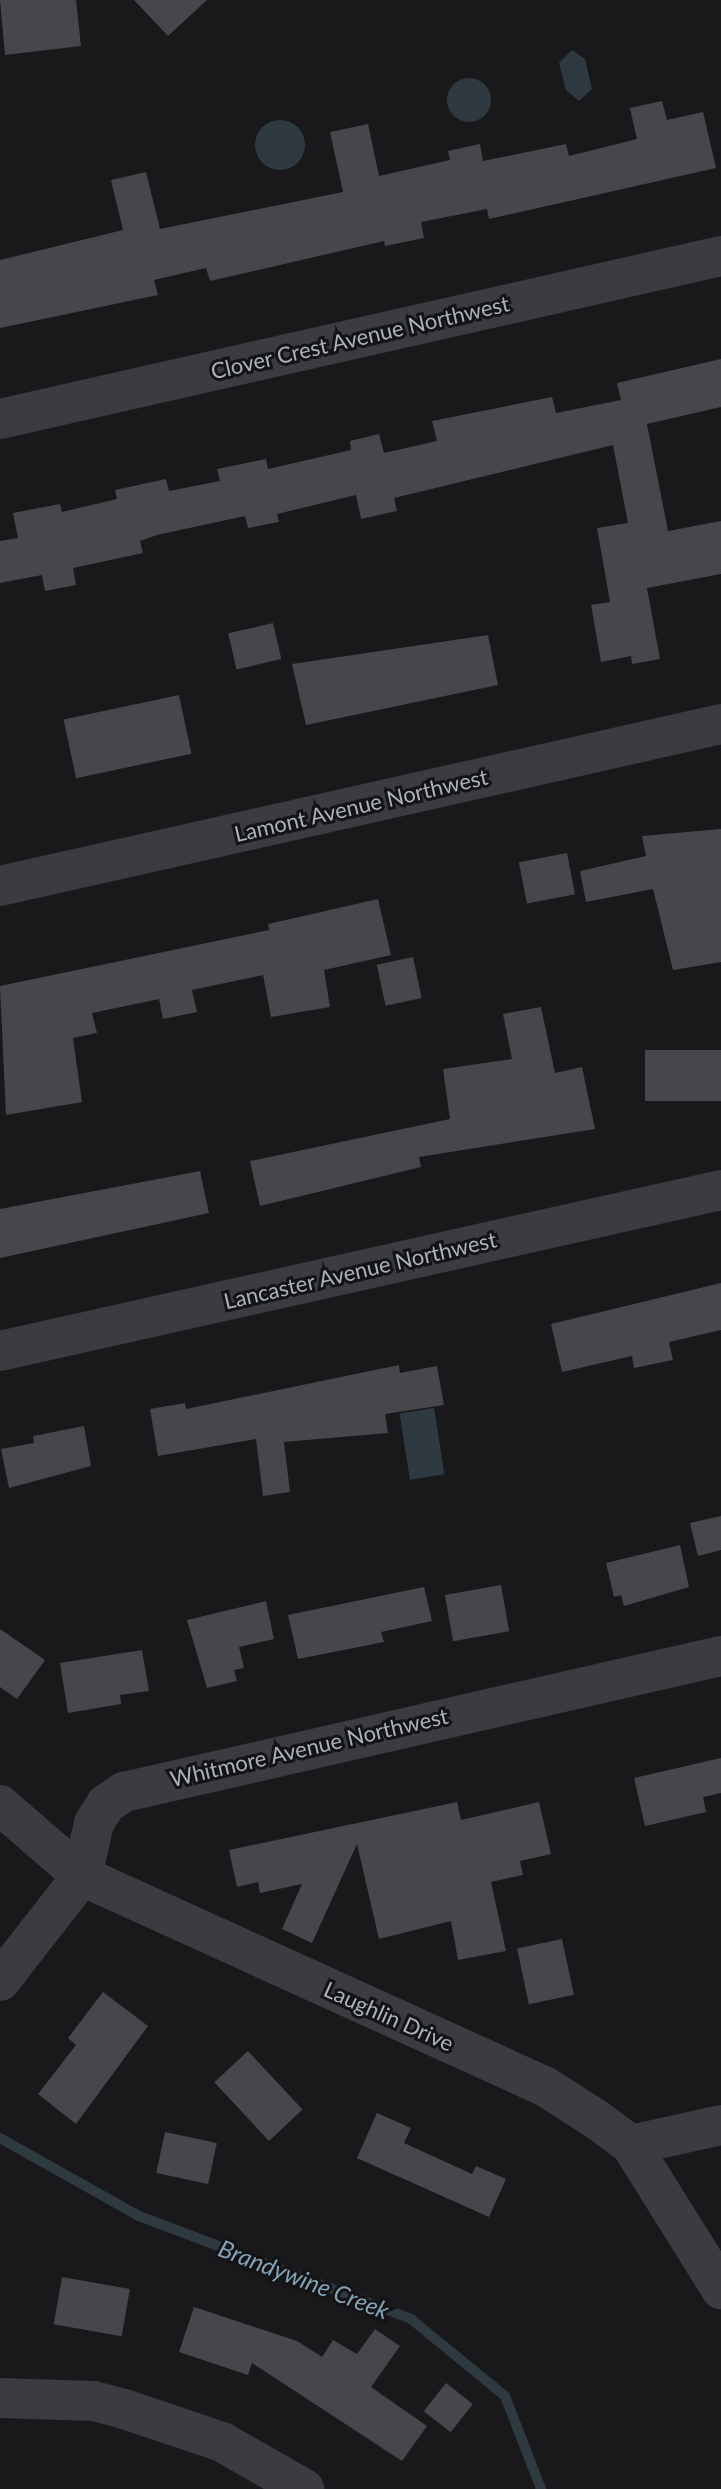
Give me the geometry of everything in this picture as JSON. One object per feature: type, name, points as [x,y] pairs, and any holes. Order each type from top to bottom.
[{"type":"street","name":"Clover Crest Avenue Northwest","points":[[0,419],[721,256]]},
{"type":"street","name":"Lamont Avenue Northwest","points":[[0,886],[721,724]]},
{"type":"street","name":"Lancaster Avenue Northwest","points":[[0,1351],[721,1190]]},
{"type":"street","name":"Whitmore Avenue Northwest","points":[[0,1981],[82,1876],[94,1823],[106,1804],[124,1792],[721,1656]]},
{"type":"street","name":"Laughlin Drive","points":[[0,1805],[82,1876],[546,2087],[631,2145],[721,2289]]},
{"type":"street","points":[[631,2145],[721,2125]]},
{"type":"street","points":[[0,2398],[94,2401],[124,2409],[222,2442],[304,2489]]},
{"type":"shaded area","points":[[572,50],[585,59],[592,89],[579,101],[566,90],[559,63]]},
{"type":"shaded area","points":[[469,78],[485,84],[491,100],[485,116],[469,122],[453,116],[447,100],[453,84]]},
{"type":"shaded area","points":[[280,120],[297,128],[305,145],[297,162],[280,170],[263,162],[255,145],[263,128]]},
{"type":"shaded area","points":[[434,1408],[444,1474],[410,1480],[399,1413]]},
{"type":"building","points":[[0,0],[76,0],[81,46],[5,55]]},
{"type":"building","points":[[134,0],[207,0],[168,36]]},
{"type":"building","points":[[662,101],[667,120],[703,112],[716,168],[489,219],[487,209],[421,222],[424,238],[385,246],[384,241],[210,281],[206,268],[154,280],[158,295],[0,328],[0,260],[123,230],[111,180],[146,172],[160,229],[343,192],[330,132],[368,124],[379,176],[450,160],[448,151],[480,144],[483,161],[566,144],[569,156],[637,139],[630,108]]},
{"type":"building","points":[[721,359],[721,407],[647,424],[668,531],[721,521],[721,574],[647,588],[660,659],[632,664],[631,656],[601,662],[591,605],[610,602],[597,528],[628,523],[613,445],[394,498],[397,511],[361,519],[356,495],[277,514],[279,522],[248,528],[245,516],[157,535],[140,541],[143,553],[73,568],[76,585],[45,591],[42,575],[0,583],[0,541],[18,538],[13,513],[60,504],[62,512],[117,499],[115,490],[166,479],[169,491],[220,481],[217,469],[266,459],[268,469],[351,450],[350,441],[379,434],[384,453],[437,441],[432,421],[552,397],[556,413],[621,400],[617,383]]},
{"type":"building","points":[[273,623],[281,659],[237,669],[228,633]]},
{"type":"building","points":[[488,635],[498,685],[306,725],[292,664]]},
{"type":"building","points":[[179,695],[191,754],[76,778],[64,720]]},
{"type":"building","points":[[721,829],[721,962],[673,970],[653,889],[586,902],[580,871],[646,856],[642,836]]},
{"type":"building","points":[[567,853],[575,894],[527,904],[519,862]]},
{"type":"building","points":[[378,899],[391,955],[324,970],[330,1007],[271,1017],[263,975],[192,990],[197,1012],[163,1019],[159,999],[92,1013],[97,1033],[73,1038],[82,1102],[6,1115],[0,986],[269,930],[268,924]]},
{"type":"building","points":[[413,957],[422,998],[386,1006],[377,965]]},
{"type":"building","points":[[541,1007],[555,1073],[582,1067],[595,1129],[419,1157],[421,1167],[260,1206],[250,1161],[450,1119],[443,1069],[512,1059],[503,1014]]},
{"type":"building","points":[[645,1050],[721,1050],[721,1101],[645,1101]]},
{"type":"building","points":[[200,1171],[209,1213],[0,1258],[0,1209]]},
{"type":"building","points":[[721,1283],[721,1330],[669,1342],[673,1360],[634,1368],[632,1356],[562,1372],[551,1324]]},
{"type":"building","points":[[399,1365],[400,1373],[437,1366],[444,1405],[385,1414],[388,1433],[284,1442],[290,1492],[263,1496],[256,1439],[158,1456],[150,1409],[185,1403],[186,1409]]},
{"type":"building","points":[[84,1426],[91,1466],[9,1488],[1,1449],[34,1443],[33,1436]]},
{"type":"building","points":[[721,1516],[721,1550],[698,1556],[690,1523]]},
{"type":"building","points":[[680,1545],[689,1587],[624,1606],[621,1595],[614,1597],[606,1563]]},
{"type":"building","points":[[501,1585],[509,1631],[453,1641],[445,1595]]},
{"type":"building","points":[[424,1587],[432,1621],[381,1632],[384,1642],[298,1659],[288,1615]]},
{"type":"building","points":[[266,1601],[274,1639],[239,1647],[244,1668],[234,1670],[237,1681],[207,1688],[187,1620]]},
{"type":"building","points":[[0,1629],[45,1660],[17,1699],[0,1687]]},
{"type":"building","points":[[142,1650],[149,1691],[120,1695],[121,1704],[68,1713],[60,1663]]},
{"type":"building","points":[[721,1758],[721,1793],[703,1797],[706,1812],[645,1826],[634,1778]]},
{"type":"building","points":[[457,1802],[461,1820],[539,1802],[551,1854],[520,1861],[523,1875],[491,1882],[506,1951],[458,1960],[451,1921],[379,1939],[357,1844],[312,1943],[282,1929],[302,1884],[260,1893],[258,1882],[237,1887],[229,1850]]},
{"type":"building","points":[[562,1939],[574,1995],[529,2004],[517,1949]]},
{"type":"building","points":[[103,1992],[148,2026],[76,2124],[38,2094],[76,2045],[68,2038]]},
{"type":"building","points":[[248,2051],[303,2110],[269,2141],[214,2082]]},
{"type":"building","points":[[377,2113],[411,2128],[404,2143],[472,2174],[476,2166],[506,2179],[489,2217],[357,2158]]},
{"type":"building","points":[[165,2132],[217,2143],[208,2184],[156,2173]]},
{"type":"building","points":[[62,2277],[130,2289],[122,2336],[54,2324]]},
{"type":"building","points":[[194,2307],[297,2341],[322,2357],[333,2340],[357,2354],[375,2329],[400,2346],[371,2387],[427,2426],[402,2461],[252,2363],[248,2375],[179,2352]]},
{"type":"building","points":[[446,2383],[473,2404],[451,2432],[424,2411]]},
{"type":"waterway","name":"Brandywine Creek","points":[[0,2138],[139,2216],[411,2319],[505,2396],[541,2489]]}]
